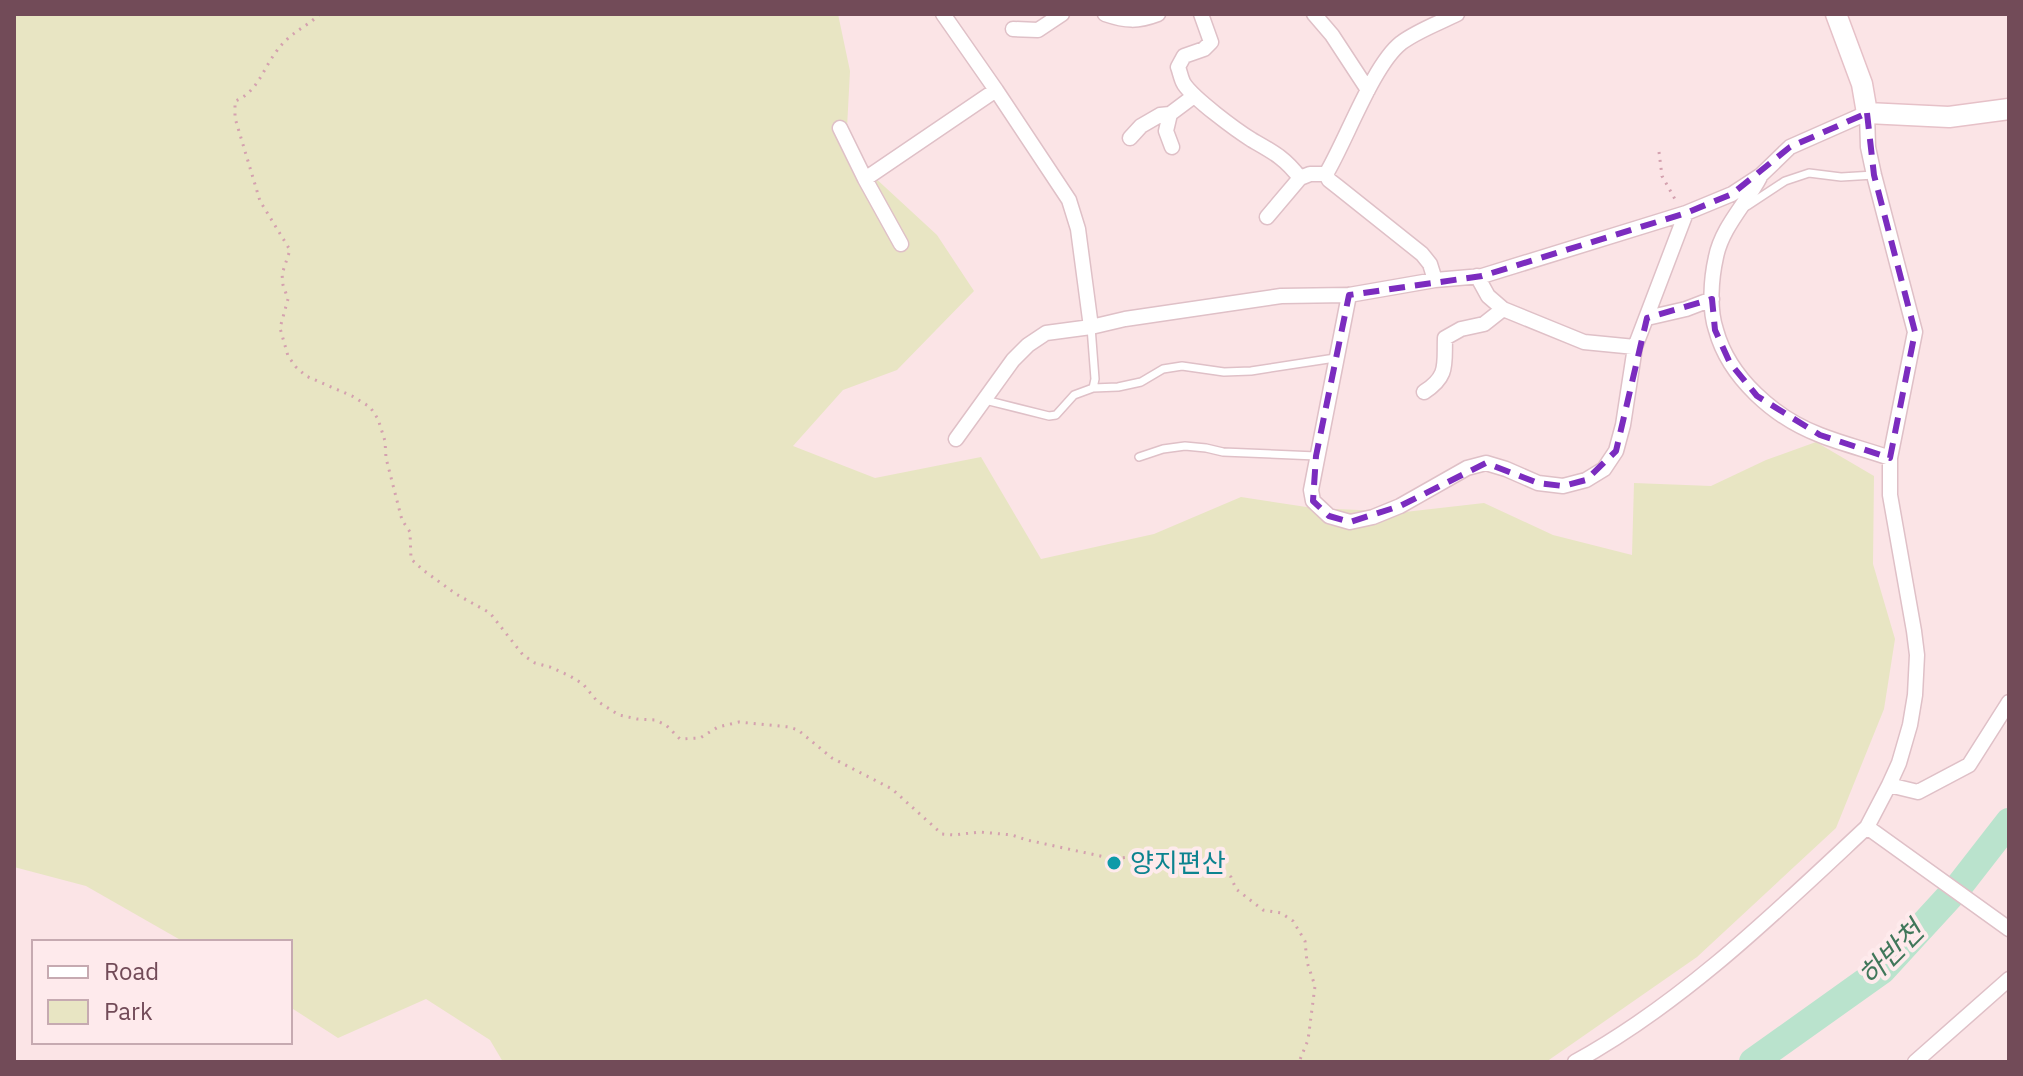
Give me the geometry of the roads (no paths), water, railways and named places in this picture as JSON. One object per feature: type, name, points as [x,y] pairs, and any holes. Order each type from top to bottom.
[{"type":"street","points":[[943,14],[1069,200],[1078,229],[1091,327]]},
{"type":"street","points":[[1013,29],[1038,30],[1062,14]]},
{"type":"street","points":[[1105,14],[1125,21],[1158,14]]},
{"type":"street","points":[[1201,14],[1211,42],[1204,49],[1184,56],[1178,67],[1183,83],[1194,96],[1249,138],[1278,154],[1300,178]]},
{"type":"street","points":[[1314,14],[1332,35],[1368,90]]},
{"type":"street","points":[[1326,174],[1390,53],[1402,42],[1457,14]]},
{"type":"street","points":[[1575,1062],[1641,1023],[1806,885],[1867,827],[1899,763],[1910,725],[1917,655],[1890,495],[1890,458],[1915,332],[1868,147],[1862,84],[1836,14]]},
{"type":"street","points":[[865,179],[996,90]]},
{"type":"street","points":[[1130,138],[1141,126],[1160,115],[1170,114],[1194,96]]},
{"type":"street","points":[[956,439],[1013,360],[1046,333],[1281,296],[1349,295],[1477,276],[1686,213],[1732,194],[1761,175],[1790,147],[1867,113],[1949,117],[2009,109]]},
{"type":"street","points":[[1170,114],[1166,131],[1172,147]]},
{"type":"street","points":[[840,128],[901,244]]},
{"type":"street","points":[[1267,217],[1300,178],[1310,174],[1326,174]]},
{"type":"street","points":[[1326,174],[1329,180],[1422,254],[1430,264],[1435,280]]},
{"type":"street","points":[[1761,175],[1736,214],[1716,256],[1712,299],[1715,330],[1730,363],[1757,396],[1792,421],[1820,435],[1890,458]]},
{"type":"street","points":[[1349,295],[1311,490],[1313,501],[1329,516],[1350,522],[1373,517],[1400,506],[1467,468],[1486,463],[1538,483],[1563,486],[1586,480],[1604,469],[1616,451],[1635,347],[1686,213]]},
{"type":"street","points":[[1477,276],[1488,296],[1503,309],[1584,342],[1635,347]]},
{"type":"street","points":[[1647,318],[1712,299]]},
{"type":"street","points":[[1424,392],[1441,377],[1446,363],[1445,338],[1461,329],[1484,324],[1503,309]]},
{"type":"street","points":[[1889,785],[1918,792],[1969,765],[2009,702]]},
{"type":"street","points":[[1867,827],[2009,929]]},
{"type":"street","points":[[1915,1062],[2009,979]]},
{"type":"lane","points":[[1736,214],[1775,186],[1809,173],[1841,177],[1874,175]]},
{"type":"lane","points":[[1091,327],[1093,388]]},
{"type":"lane","points":[[985,400],[1049,416],[1056,415],[1074,395],[1093,388],[1141,382],[1163,369],[1182,366],[1224,372],[1251,371],[1337,358]]},
{"type":"lane","points":[[1139,457],[1185,446],[1223,452],[1316,456]]},
{"type":"waterway","name":"하반천","points":[[1753,1062],[1882,970],[1960,885],[2009,822]]},
{"type":"place","name":"양지편산","points":[[1114,863]]}]
